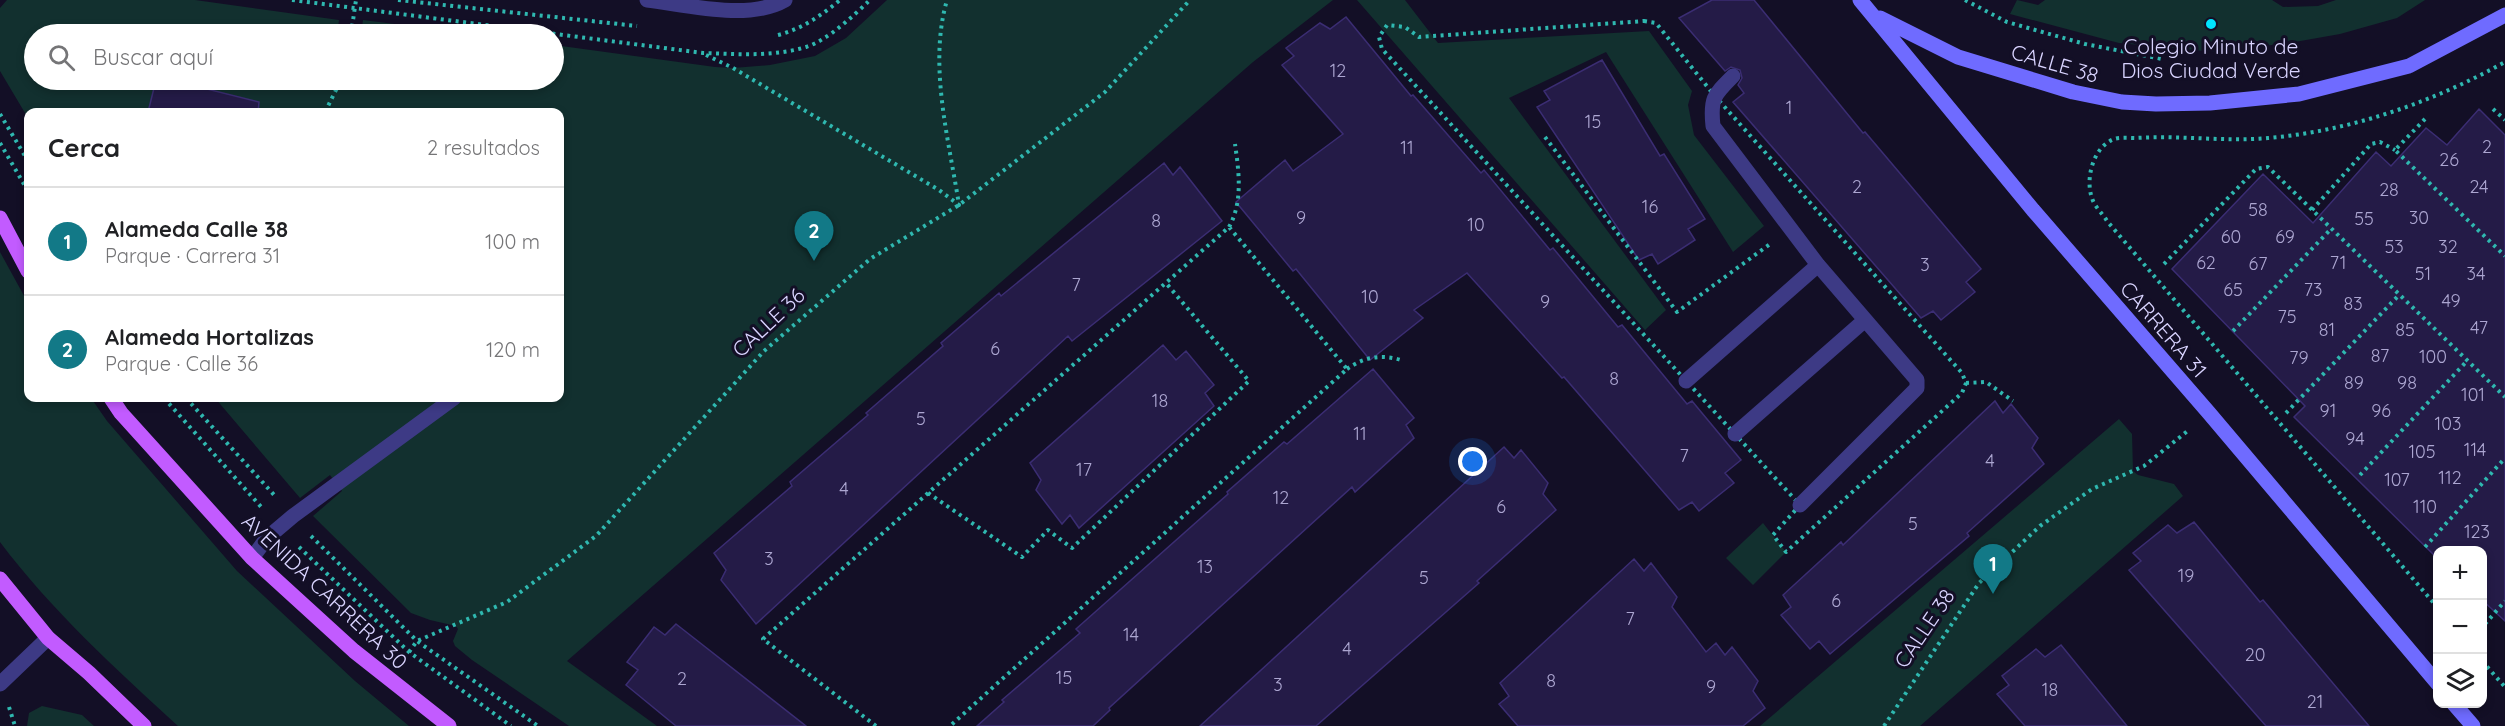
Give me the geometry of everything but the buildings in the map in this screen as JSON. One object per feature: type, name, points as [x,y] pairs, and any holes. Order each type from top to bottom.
[{"type":"main road","points":[[0,218],[24,263]]},
{"type":"main road","name":"AVENIDA CARRERA 30","points":[[114,402],[121,413],[252,558],[354,651],[449,726]]},
{"type":"main road","points":[[0,579],[48,638],[89,673],[144,726]]},
{"type":"street","points":[[647,0],[735,10],[756,10],[775,6],[785,0]]},
{"type":"street","name":"CARRERA 31","points":[[1860,0],[2033,210],[2209,412],[2433,678]]},
{"type":"street","name":"CALLE 38","points":[[1875,16],[1970,60],[2073,92],[2122,102],[2156,104],[2210,103],[2299,94],[2409,66],[2505,15]]},
{"type":"street","points":[[1733,76],[1707,90],[1713,126],[1818,265],[1917,380],[1917,388],[1800,505]]},
{"type":"street","points":[[1686,381],[1818,265]]},
{"type":"street","points":[[1735,434],[1865,320]]},
{"type":"street","points":[[252,558],[267,538],[293,516],[449,402]]},
{"type":"street","points":[[0,684],[48,638]]},
{"type":"street","points":[[2457,708],[2473,726]]},
{"type":"path","points":[[292,0],[479,24]]},
{"type":"path","points":[[353,24],[356,0]]},
{"type":"path","points":[[398,0],[648,28]]},
{"type":"path","points":[[771,37],[792,32],[815,19],[840,0]]},
{"type":"path","points":[[564,35],[703,53],[760,55],[807,46],[846,22],[870,0]]},
{"type":"path","points":[[947,0],[941,20],[941,93],[946,138],[959,205]]},
{"type":"path","name":"CALLE 36","points":[[417,641],[507,602],[596,536],[764,351],[870,259],[959,205],[1105,92],[1190,0]]},
{"type":"path","points":[[1965,0],[2007,22],[2085,44],[2162,59]]},
{"type":"path","points":[[1644,21],[1656,23],[1707,90],[1962,373],[1965,383],[1962,393],[1786,552],[1773,535],[1800,505],[1686,381],[1382,49],[1379,37],[1387,25],[1405,27],[1419,37],[1644,21]]},
{"type":"path","points":[[703,53],[764,86],[939,190],[959,205]]},
{"type":"path","points":[[2433,602],[2107,221],[2092,198],[2090,171],[2097,153],[2114,139],[2268,138],[2323,131],[2370,119],[2418,102],[2473,80],[2505,62]]},
{"type":"path","points":[[327,108],[336,90]]},
{"type":"path","points":[[2493,109],[2505,120]]},
{"type":"path","points":[[0,114],[24,154]]},
{"type":"path","points":[[2395,150],[2424,120]]},
{"type":"path","points":[[1545,137],[1677,312],[1778,238]]},
{"type":"path","points":[[2312,210],[2371,144],[2380,142],[2395,150],[2505,256]]},
{"type":"path","points":[[0,143],[24,184]]},
{"type":"path","points":[[876,726],[763,639],[1229,227],[1235,217],[1239,193],[1239,169],[1235,144]]},
{"type":"path","points":[[2164,264],[2256,169],[2262,166],[2268,167],[2505,397]]},
{"type":"path","points":[[1229,227],[1347,369]]},
{"type":"path","points":[[2233,331],[2331,229]]},
{"type":"path","points":[[928,493],[1022,557],[1048,530],[1072,548],[1250,381],[1166,283]]},
{"type":"path","points":[[2286,413],[2399,295]]},
{"type":"path","points":[[950,726],[1347,369],[1359,360],[1370,358],[1390,357],[1401,360]]},
{"type":"path","points":[[2360,475],[2467,361]]},
{"type":"path","points":[[1965,383],[1986,382],[2013,401]]},
{"type":"path","points":[[168,402],[280,528],[409,652],[511,726]]},
{"type":"path","points":[[190,402],[293,516],[417,641],[538,726]]},
{"type":"path","name":"CALLE 38","points":[[1884,726],[1979,583],[2040,526],[2092,489],[2144,465],[2209,412]]},
{"type":"path","points":[[2425,547],[2505,458]]},
{"type":"path","points":[[2487,622],[2505,601]]},
{"type":"path","points":[[409,652],[417,641]]},
{"type":"path","points":[[2487,667],[2505,687]]},
{"type":"path","points":[[866,726],[870,721]]},
{"type":"green space","points":[[7,0],[195,0],[339,20],[338,24],[24,24],[24,90],[564,90],[564,46],[715,67],[770,65],[815,56],[846,38],[887,0],[1333,0],[1253,62],[567,661],[657,726],[569,726],[472,660],[455,646],[453,641],[458,629],[456,626],[411,613],[313,516],[342,491],[330,475],[300,498],[218,402],[564,402],[564,108],[24,108],[24,111],[0,71],[0,8]]},
{"type":"green space","points":[[1357,0],[1405,0],[1438,43],[1649,31],[1692,91],[1688,105],[1694,135],[1764,226],[1733,252],[1606,52],[1509,98],[1666,310],[1645,330]]},
{"type":"green space","name":"Colegio Minuto de Dios Ciudad Verde","points":[[2017,0],[2038,5],[2045,0],[2272,0],[2283,7],[2318,6],[2336,0],[2425,0],[2397,18],[2340,34],[2215,52],[2119,43],[2010,14]]},
{"type":"green space","points":[[363,20],[395,24],[362,24]]},
{"type":"green space","points":[[0,252],[24,296],[24,402],[94,402],[107,421],[237,571],[355,681],[409,726],[178,726],[62,615],[0,542]]},
{"type":"green space","points":[[2119,419],[2132,434],[2133,471],[2138,475],[2174,484],[2183,496],[1920,726],[1760,726]]},
{"type":"green space","points":[[1763,523],[1786,552],[1753,585],[1726,558]]},
{"type":"green space","points":[[42,706],[82,715],[94,726],[27,726],[29,713]]},
{"type":"place","name":"Colegio Minuto de Dios Ciudad Verde","points":[[2211,24]]},
{"type":"place","name":"Alameda Hortalizas","points":[[814,261]]},
{"type":"place","name":"Alameda Calle 38","points":[[1993,594]]}]
